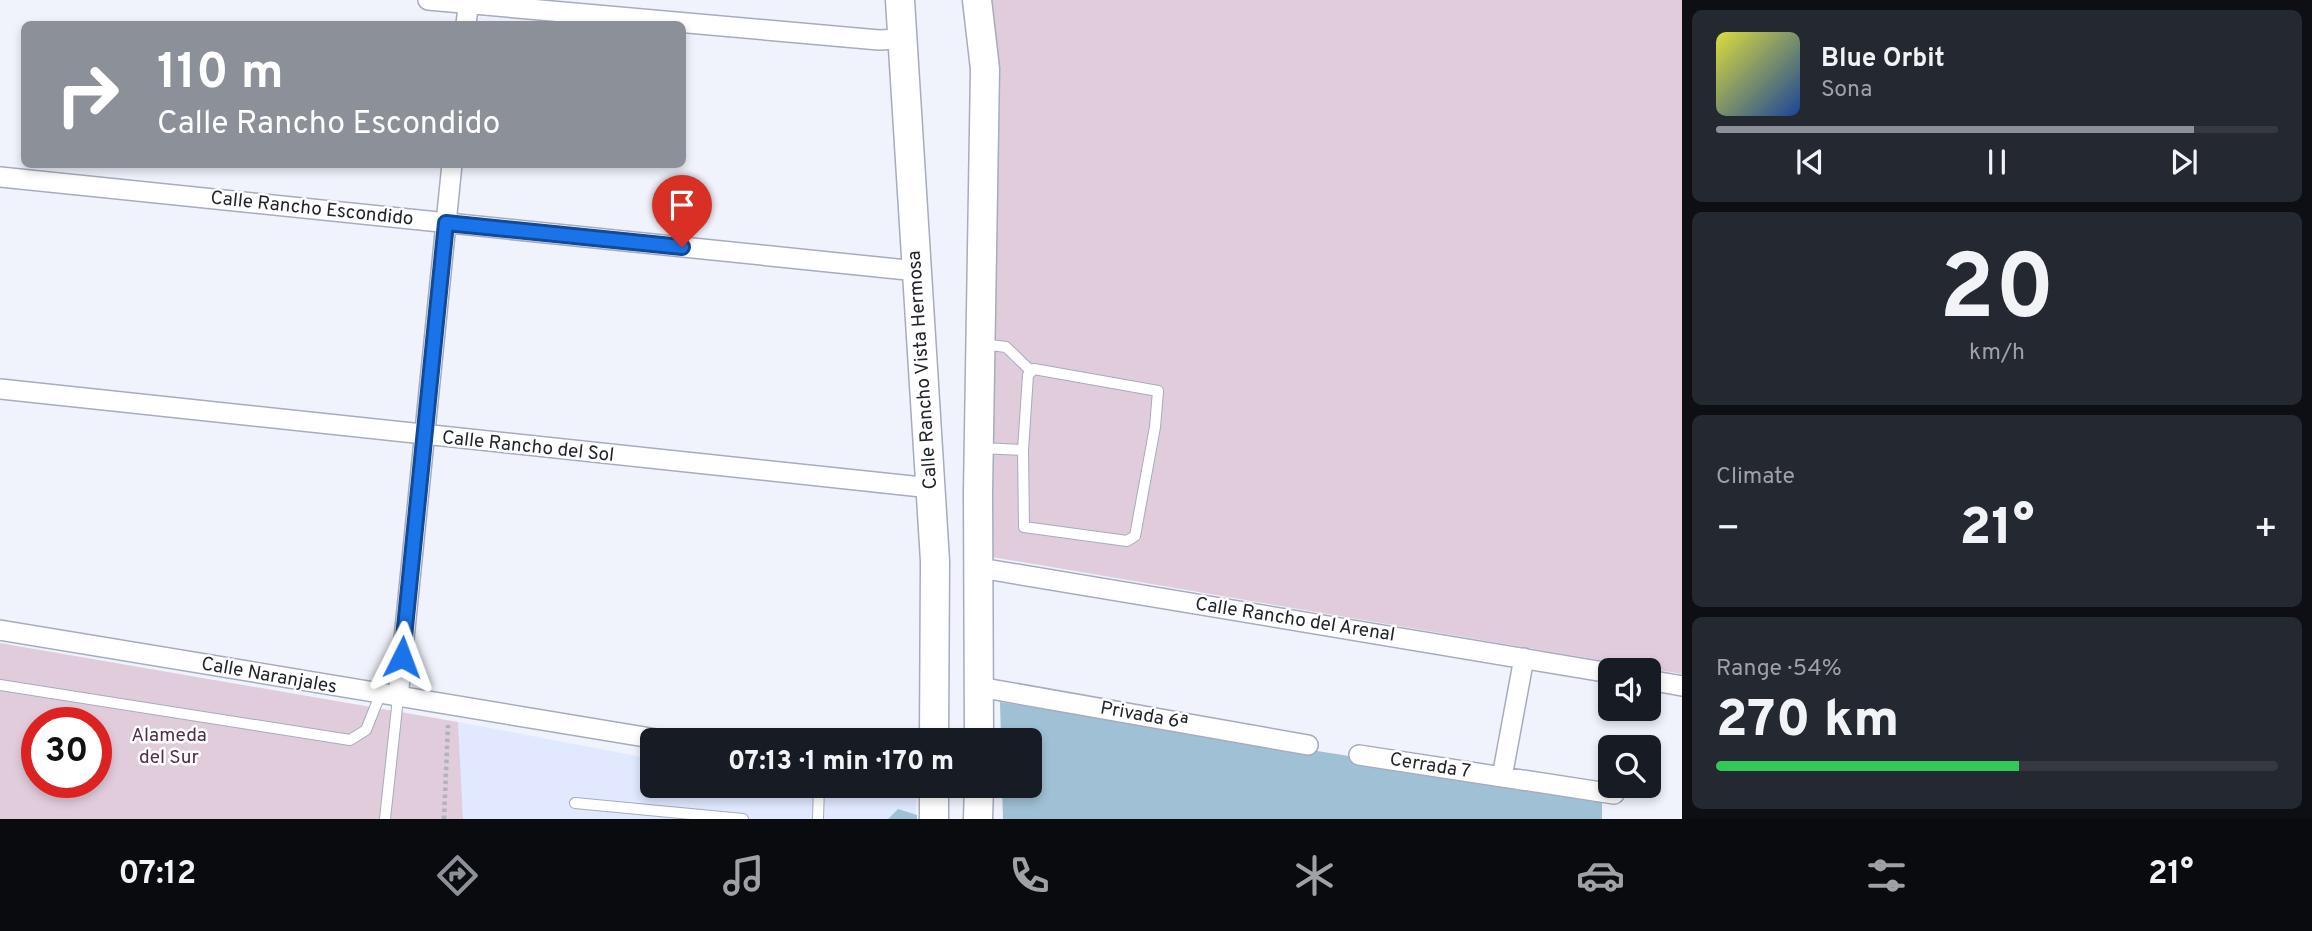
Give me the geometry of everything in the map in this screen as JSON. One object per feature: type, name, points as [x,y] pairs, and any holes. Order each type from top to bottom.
[{"type":"street","points":[[428,0],[674,21]]},
{"type":"street","name":"Calle Rancho Vista Hermosa","points":[[900,0],[935,561],[934,728]]},
{"type":"street","points":[[977,0],[985,69],[979,448],[979,728]]},
{"type":"street","points":[[466,21],[469,2]]},
{"type":"street","points":[[686,22],[879,40],[902,39]]},
{"type":"street","points":[[389,696],[423,436],[452,168]]},
{"type":"street","name":"Calle Rancho Escondido","points":[[0,177],[917,271]]},
{"type":"street","name":"Calle Rancho del Sol","points":[[0,389],[931,488]]},
{"type":"street","name":"Calle Rancho del Arenal","points":[[980,568],[1598,671]]},
{"type":"street","name":"Calle Naranjales","points":[[0,630],[640,736]]},
{"type":"street","points":[[1502,777],[1524,658]]},
{"type":"street","points":[[1661,682],[1682,686]]},
{"type":"street","name":"Privada 6ª","points":[[979,687],[1308,745]]},
{"type":"street","name":"Cerrada 7","points":[[1359,755],[1598,792]]},
{"type":"street","points":[[934,798],[934,819]]},
{"type":"street","points":[[978,819],[979,798]]},
{"type":"lane","points":[[981,344],[1006,347],[1031,371],[1158,391],[1157,416],[1135,536],[1127,541],[1024,527],[1023,450],[1031,371]]},
{"type":"lane","points":[[979,448],[1023,450]]},
{"type":"lane","points":[[0,685],[350,740],[366,730],[389,696]]},
{"type":"lane","points":[[385,818],[389,696]]},
{"type":"lane","points":[[818,819],[819,798]]},
{"type":"lane","points":[[575,803],[743,819]]},
{"type":"path","points":[[444,819],[449,706]]},
{"type":"shaded area","points":[[458,722],[640,757],[640,798],[916,798],[916,819],[463,819]]},
{"type":"green space","points":[[983,0],[1682,0],[1682,674],[1661,670],[1661,658],[1598,660],[986,556]]},
{"type":"green space","name":"Alameda del Sur","points":[[0,643],[458,722],[463,819],[0,819]]},
{"type":"building","points":[[1000,702],[1598,794],[1598,798],[1602,798],[1602,819],[1003,819],[1002,798],[1042,798],[1042,728],[1001,728]]},
{"type":"building","points":[[898,809],[917,815],[917,819],[888,819]]},
{"type":"route","points":[[402,657],[446,223],[682,247]]}]
